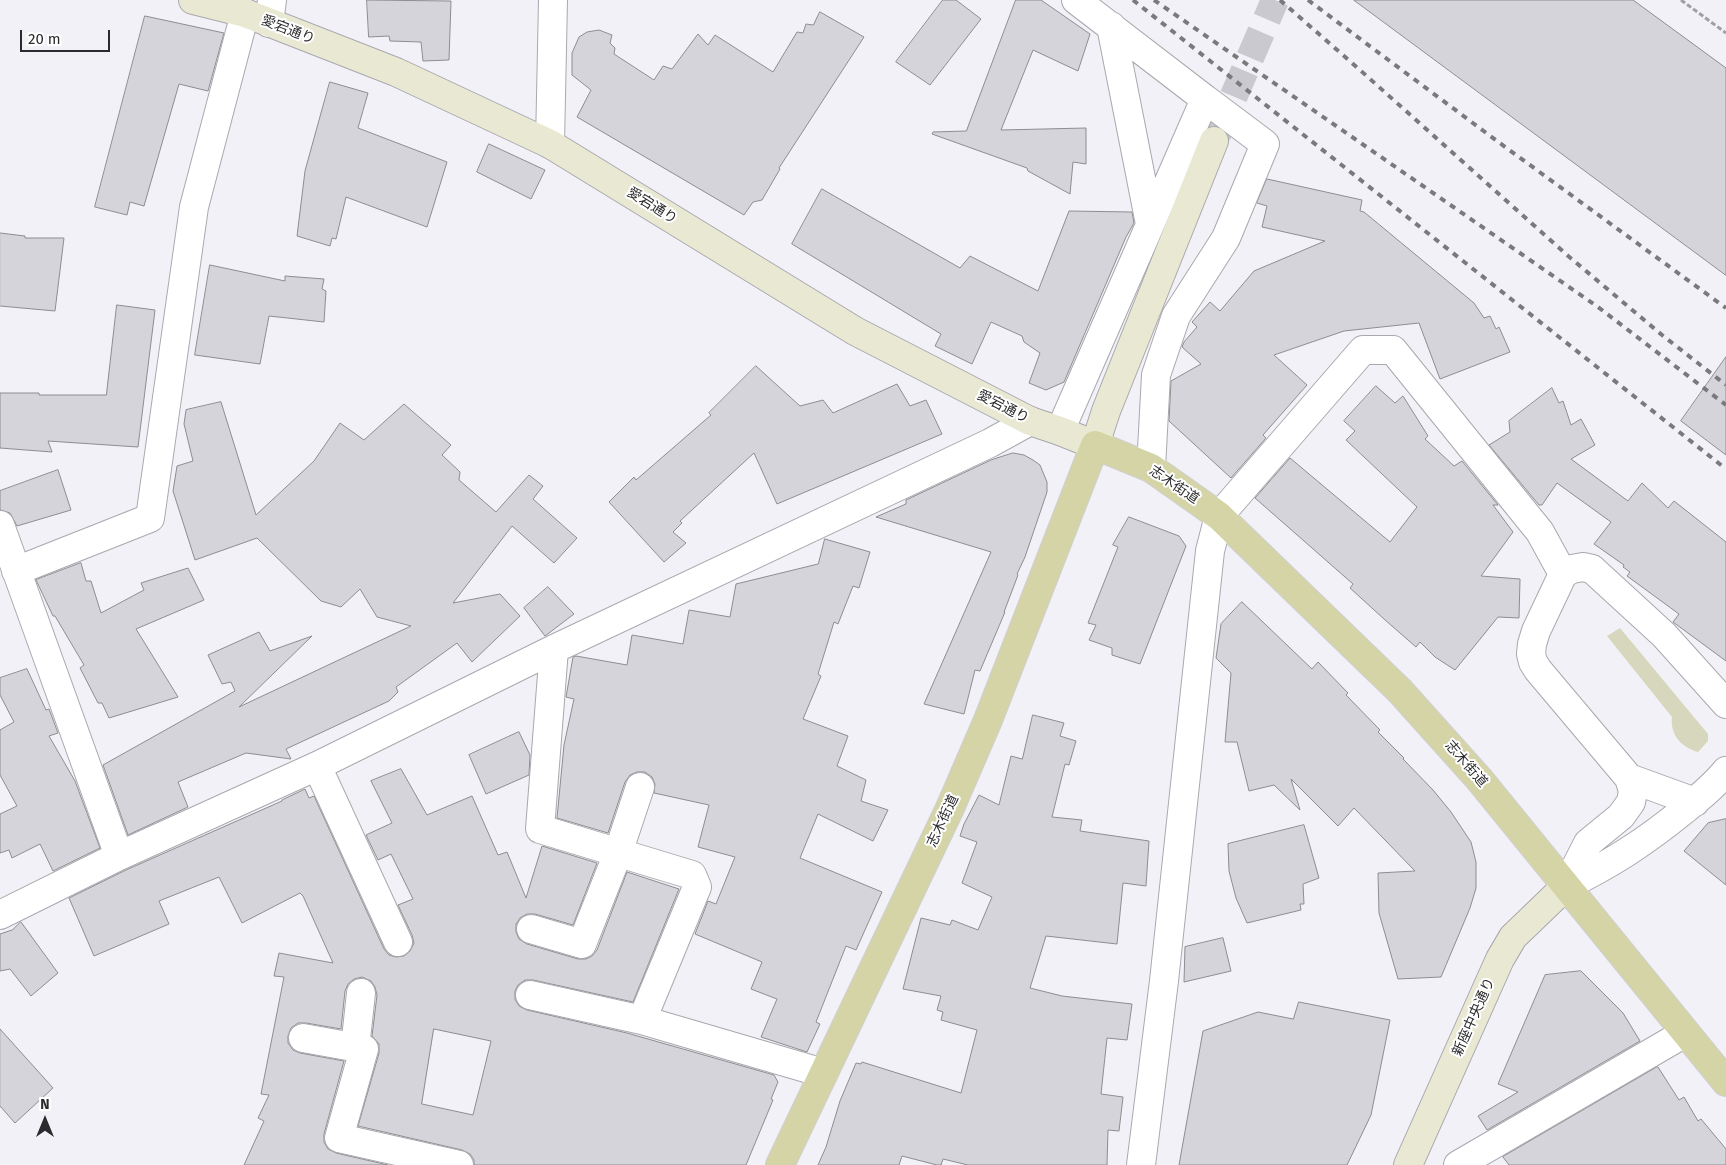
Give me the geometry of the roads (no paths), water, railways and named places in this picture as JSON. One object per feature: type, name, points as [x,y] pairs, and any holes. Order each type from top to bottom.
[{"type":"main road","name":"志木街道","points":[[780,1165],[950,808],[980,738],[1095,446],[1151,468],[1219,516],[1400,690],[1479,778],[1726,1082]]},
{"type":"street","name":"愛宕通り","points":[[193,0],[262,12],[550,144],[855,331],[1030,421],[1095,446]]},
{"type":"street","points":[[550,144],[553,0]]},
{"type":"street","points":[[1076,0],[1265,144],[1226,238],[1176,316],[1156,375],[1151,468]]},
{"type":"street","points":[[16,571],[150,518],[194,207],[262,12]]},
{"type":"street","points":[[1111,26],[1150,224]]},
{"type":"street","points":[[1060,431],[1205,99]]},
{"type":"street","points":[[1095,446],[1106,411],[1214,141]]},
{"type":"street","points":[[1141,1165],[1164,981],[1210,551],[1219,516],[1363,350],[1393,350],[1540,532],[1563,574]]},
{"type":"street","points":[[0,914],[120,856],[317,766],[554,649],[990,443],[1030,421]]},
{"type":"street","points":[[0,525],[120,856]]},
{"type":"street","points":[[1566,886],[1588,843],[1621,816],[1631,802],[1634,790],[1629,778],[1533,662],[1531,649],[1536,632],[1563,574],[1572,569],[1582,567],[1592,570],[1664,636],[1726,704]]},
{"type":"street","points":[[554,649],[540,829],[692,875],[698,886],[642,1020]]},
{"type":"street","points":[[317,766],[398,942]]},
{"type":"street","points":[[1566,886],[1607,866],[1653,836],[1712,788],[1726,771]]},
{"type":"street","points":[[1629,778],[1694,802]]},
{"type":"street","points":[[531,929],[582,944],[618,852],[640,786]]},
{"type":"street","name":"新座中央通り","points":[[1408,1165],[1500,959],[1513,937],[1566,886]]},
{"type":"street","points":[[355,1048],[361,993]]},
{"type":"street","points":[[530,995],[642,1020],[823,1073]]},
{"type":"street","points":[[1458,1165],[1685,1033]]},
{"type":"street","points":[[303,1038],[364,1049],[339,1138],[459,1165]]},
{"type":"tunnel","points":[[1217,135],[1275,0]]},
{"type":"railway","points":[[1133,0],[1726,469]]},
{"type":"railway","points":[[1154,0],[1598,307],[1726,405]]},
{"type":"railway","points":[[1280,0],[1567,255],[1662,335],[1726,385]]},
{"type":"railway","points":[[1308,0],[1726,308]]}]
